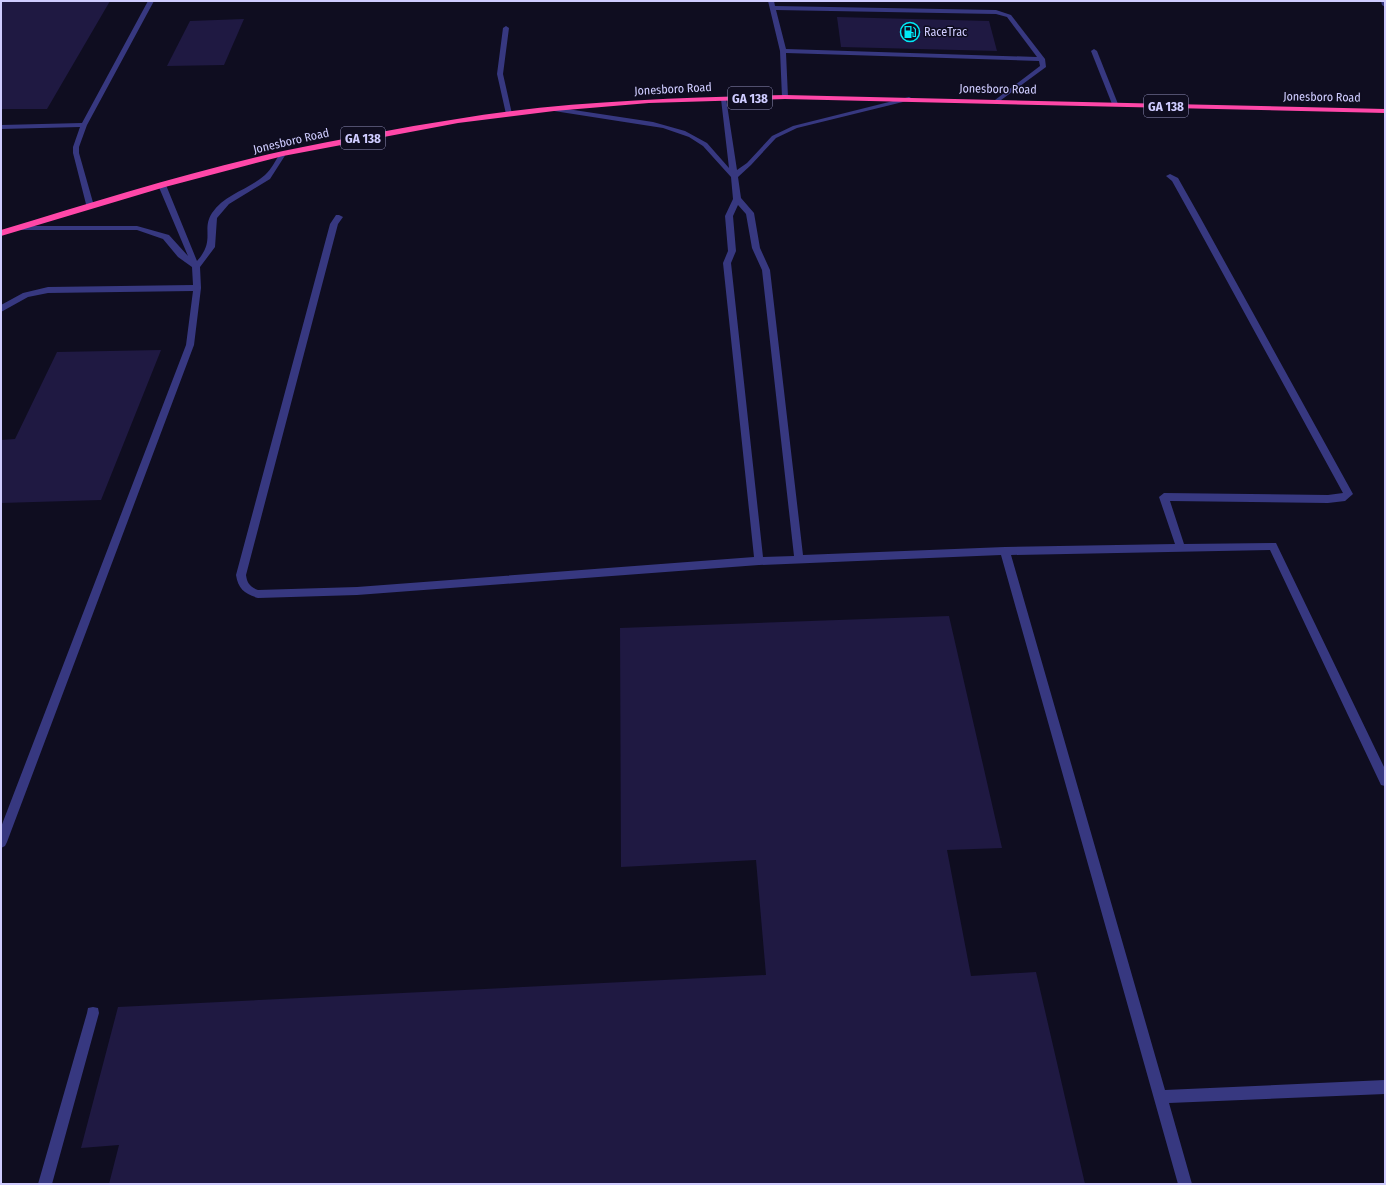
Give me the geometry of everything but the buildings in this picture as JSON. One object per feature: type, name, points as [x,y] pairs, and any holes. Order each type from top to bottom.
[{"type":"highway","name":"Jonesboro Road","points":[[1,233],[90,206],[283,154],[360,138],[510,114],[554,109],[648,101],[785,97],[1385,111]]},
{"type":"street","points":[[90,206],[76,153],[76,146],[84,125],[151,1]]},
{"type":"street","points":[[771,1],[783,51],[785,97]]},
{"type":"street","points":[[1384,1],[1385,5]]},
{"type":"street","points":[[772,8],[996,12],[1009,16],[1042,59],[1043,67],[997,101]]},
{"type":"street","points":[[506,28],[500,74],[510,114]]},
{"type":"street","points":[[783,51],[1042,59]]},
{"type":"street","points":[[1094,51],[1115,104]]},
{"type":"street","points":[[724,98],[737,199],[750,214],[756,248],[766,270],[800,560]]},
{"type":"street","points":[[734,176],[749,164],[774,136],[795,127],[909,99]]},
{"type":"street","points":[[554,109],[662,126],[684,133],[699,140],[710,150],[723,167],[734,176]]},
{"type":"street","points":[[1,127],[84,125]]},
{"type":"street","points":[[196,267],[206,257],[211,247],[211,224],[214,216],[221,206],[233,197],[266,178],[283,154]]},
{"type":"street","points":[[1170,176],[1175,180],[1192,210],[1348,494],[1342,498],[1164,497],[1182,548]]},
{"type":"street","points":[[1,842],[190,345],[197,288],[196,267],[162,186]]},
{"type":"street","points":[[737,199],[729,216],[732,251],[727,263],[759,561]]},
{"type":"street","points":[[339,217],[332,230],[241,575],[242,584],[248,591],[258,594],[357,591],[759,561],[1005,551],[1274,546],[1385,780]]},
{"type":"street","points":[[18,228],[137,228],[166,238],[181,255],[196,267]]},
{"type":"street","points":[[1,308],[26,295],[48,290],[197,288]]},
{"type":"street","points":[[1005,551],[1185,1184]]},
{"type":"street","points":[[44,1184],[93,1013]]},
{"type":"street","points":[[1160,1097],[1385,1087]]},
{"type":"place","name":"RaceTrac","points":[[910,32]]}]
